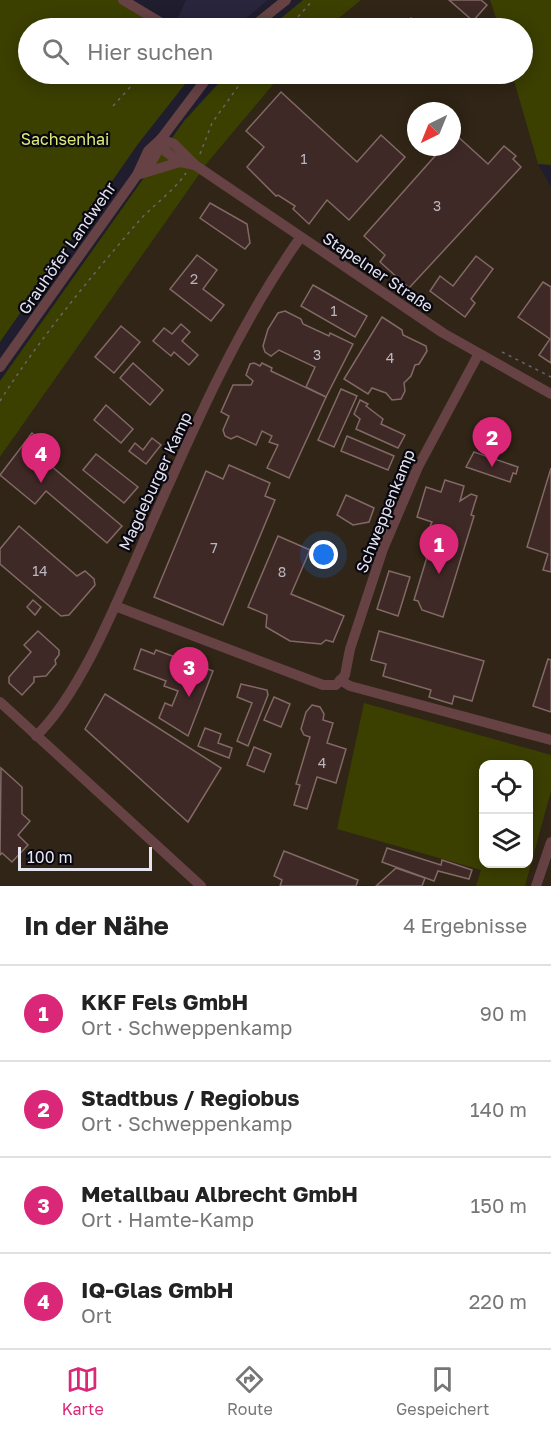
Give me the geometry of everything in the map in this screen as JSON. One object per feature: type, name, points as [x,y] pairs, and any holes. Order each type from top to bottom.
[{"type":"street","points":[[123,0],[153,18]]},
{"type":"street","points":[[264,18],[286,0]]},
{"type":"street","name":"Grauhöfer Landwehr","points":[[0,367],[137,175],[148,151],[161,139],[202,84]]},
{"type":"street","points":[[161,139],[165,151],[180,162]]},
{"type":"street","name":"Stapelner Straße","points":[[161,139],[174,144],[191,169]]},
{"type":"street","points":[[137,175],[180,162]]},
{"type":"street","name":"Stapelner Straße","points":[[180,162],[478,355],[551,394]]},
{"type":"street","name":"Magdeburger Kamp","points":[[36,736],[47,726],[70,693],[115,606],[220,375],[247,323],[300,238]]},
{"type":"street","name":"Schweppenkamp","points":[[338,682],[345,675],[350,649],[383,549],[413,477],[441,420],[478,355]]},
{"type":"street","points":[[115,606],[322,685],[338,682],[551,740]]},
{"type":"street","points":[[0,702],[201,886]]},
{"type":"street","points":[[536,886],[551,842]]},
{"type":"path","points":[[297,18],[313,0]]},
{"type":"path","points":[[113,106],[133,84]]},
{"type":"path","points":[[0,401],[102,264],[151,207],[177,186],[191,169],[212,123],[240,84]]},
{"type":"path","points":[[502,352],[551,377]]},
{"type":"shaded area","points":[[186,0],[268,0],[246,18],[178,18]]},
{"type":"shaded area","points":[[361,0],[490,0],[496,18],[339,18]]},
{"type":"shaded area","points":[[274,84],[515,84],[538,164],[551,187],[551,886],[0,886],[0,457],[208,162]]},
{"type":"green space","name":"Sachsenhai","points":[[0,0],[120,0],[147,18],[18,18],[18,84],[185,84],[138,144],[0,342]]},
{"type":"green space","points":[[303,0],[361,0],[339,18],[281,18]]},
{"type":"green space","points":[[490,0],[551,0],[551,165],[538,164],[515,84],[533,84],[533,18],[496,18]]},
{"type":"green space","points":[[218,84],[274,84],[208,162],[0,457],[0,381],[184,121]]},
{"type":"green space","points":[[364,703],[551,755],[551,791],[533,857],[533,760],[479,760],[479,868],[530,868],[525,886],[476,886],[481,870],[337,829]]},
{"type":"building","points":[[449,0],[481,0],[487,5],[476,18],[470,18]]},
{"type":"building","points":[[281,92],[357,162],[381,135],[405,157],[349,220],[327,200],[309,224],[293,209],[295,206],[278,195],[276,196],[247,167],[264,147],[246,131]]},
{"type":"building","points":[[461,139],[488,164],[504,146],[516,156],[513,159],[521,167],[409,288],[380,262],[385,255],[364,236],[435,156],[461,156]]},
{"type":"building","points":[[210,203],[247,224],[250,243],[245,249],[200,218]]},
{"type":"building","points":[[197,255],[217,270],[203,289],[224,305],[211,321],[170,289]]},
{"type":"building","points":[[476,256],[493,269],[471,299],[475,303],[465,317],[430,291],[440,276],[453,286]]},
{"type":"building","points":[[543,282],[551,287],[551,363],[539,355],[550,339],[518,317]]},
{"type":"building","points":[[313,285],[367,316],[355,337],[301,306]]},
{"type":"building","points":[[285,311],[301,319],[303,324],[353,344],[326,397],[306,387],[315,367],[279,350],[271,356],[265,352],[263,346],[268,329],[278,313]]},
{"type":"building","points":[[382,317],[402,330],[403,335],[426,346],[427,351],[404,383],[405,391],[401,399],[392,400],[386,393],[372,388],[368,394],[344,379]]},
{"type":"building","points":[[181,324],[190,332],[182,341],[198,355],[189,365],[174,352],[171,356],[153,341],[164,328],[172,334]]},
{"type":"building","points":[[121,326],[140,342],[114,373],[95,357]]},
{"type":"building","points":[[133,363],[163,390],[150,405],[120,378]]},
{"type":"building","points":[[262,363],[272,368],[271,371],[326,397],[289,478],[267,468],[278,445],[269,442],[272,436],[262,431],[256,445],[237,436],[231,439],[225,436],[223,430],[229,416],[221,412],[233,385],[251,385],[253,381],[246,375],[250,364],[260,366]]},
{"type":"building","points":[[341,389],[357,396],[334,447],[318,440]]},
{"type":"building","points":[[360,400],[368,404],[366,406],[383,419],[381,424],[405,435],[398,448],[356,429],[360,419],[354,414]]},
{"type":"building","points":[[106,405],[133,429],[121,443],[94,420]]},
{"type":"building","points":[[32,433],[46,444],[37,454],[122,526],[107,543],[46,491],[35,504],[0,475]]},
{"type":"building","points":[[347,436],[394,456],[388,470],[341,451]]},
{"type":"building","points":[[152,438],[161,445],[146,464],[129,451],[135,443],[143,450]]},
{"type":"building","points":[[474,452],[518,467],[516,474],[513,473],[510,482],[466,467]]},
{"type":"building","points":[[96,454],[138,487],[124,503],[83,470]]},
{"type":"building","points":[[229,465],[270,483],[265,496],[275,500],[223,625],[154,597],[206,471],[223,479]]},
{"type":"building","points":[[551,468],[551,572],[543,570],[548,554],[527,547]]},
{"type":"building","points":[[445,480],[464,486],[460,501],[471,494],[477,496],[471,515],[474,516],[443,617],[422,610],[418,601],[414,600],[430,547],[422,545],[432,522],[417,517],[426,487],[441,492]]},
{"type":"building","points":[[346,495],[374,508],[369,522],[353,525],[337,515]]},
{"type":"building","points":[[19,526],[77,576],[85,571],[94,579],[95,585],[69,615],[61,616],[0,564],[0,549]]},
{"type":"building","points":[[278,536],[310,550],[291,594],[344,616],[333,642],[326,640],[321,644],[290,641],[266,627],[267,615],[248,607]]},
{"type":"building","points":[[389,571],[410,577],[398,616],[377,609]]},
{"type":"building","points":[[33,600],[41,607],[35,615],[27,607]]},
{"type":"building","points":[[38,631],[59,650],[59,655],[55,660],[56,664],[46,676],[34,677],[34,682],[22,695],[9,683],[9,677],[31,652],[24,645]]},
{"type":"building","points":[[379,631],[484,661],[472,701],[454,696],[452,704],[429,697],[431,690],[383,676],[386,664],[371,660]]},
{"type":"building","points":[[141,649],[154,654],[156,650],[213,671],[188,736],[159,718],[165,703],[172,706],[178,691],[164,686],[166,681],[134,669]]},
{"type":"building","points":[[548,659],[551,660],[551,712],[533,706]]},
{"type":"building","points":[[241,684],[267,690],[268,695],[248,746],[237,741],[252,703],[237,697]]},
{"type":"building","points":[[105,694],[221,768],[188,822],[85,729]]},
{"type":"building","points":[[274,697],[290,704],[281,727],[264,720]]},
{"type":"building","points":[[312,705],[320,707],[324,714],[323,720],[333,723],[327,743],[346,749],[336,783],[317,777],[307,809],[294,805],[300,785],[296,784],[310,737],[304,735],[301,729],[306,712]]},
{"type":"building","points":[[205,728],[221,734],[218,743],[232,748],[229,758],[198,746]]},
{"type":"building","points":[[254,747],[271,754],[264,772],[247,765]]},
{"type":"building","points":[[1,768],[22,787],[22,814],[30,821],[18,835],[28,845],[12,862],[2,853],[0,855]]},
{"type":"building","points":[[387,848],[441,865],[442,860],[472,870],[469,879],[438,871],[434,881],[382,862]]},
{"type":"building","points":[[284,851],[358,880],[356,886],[280,886],[282,880],[274,876]]},
{"type":"building","points":[[396,868],[425,878],[422,886],[376,886]]},
{"type":"place","name":"Stadtbus / Regiobus","points":[[492,467]]},
{"type":"place","name":"IQ-Glas GmbH","points":[[41,483]]},
{"type":"place","name":"KKF Fels GmbH","points":[[439,574]]},
{"type":"place","name":"Metallbau Albrecht GmbH","points":[[189,697]]}]
